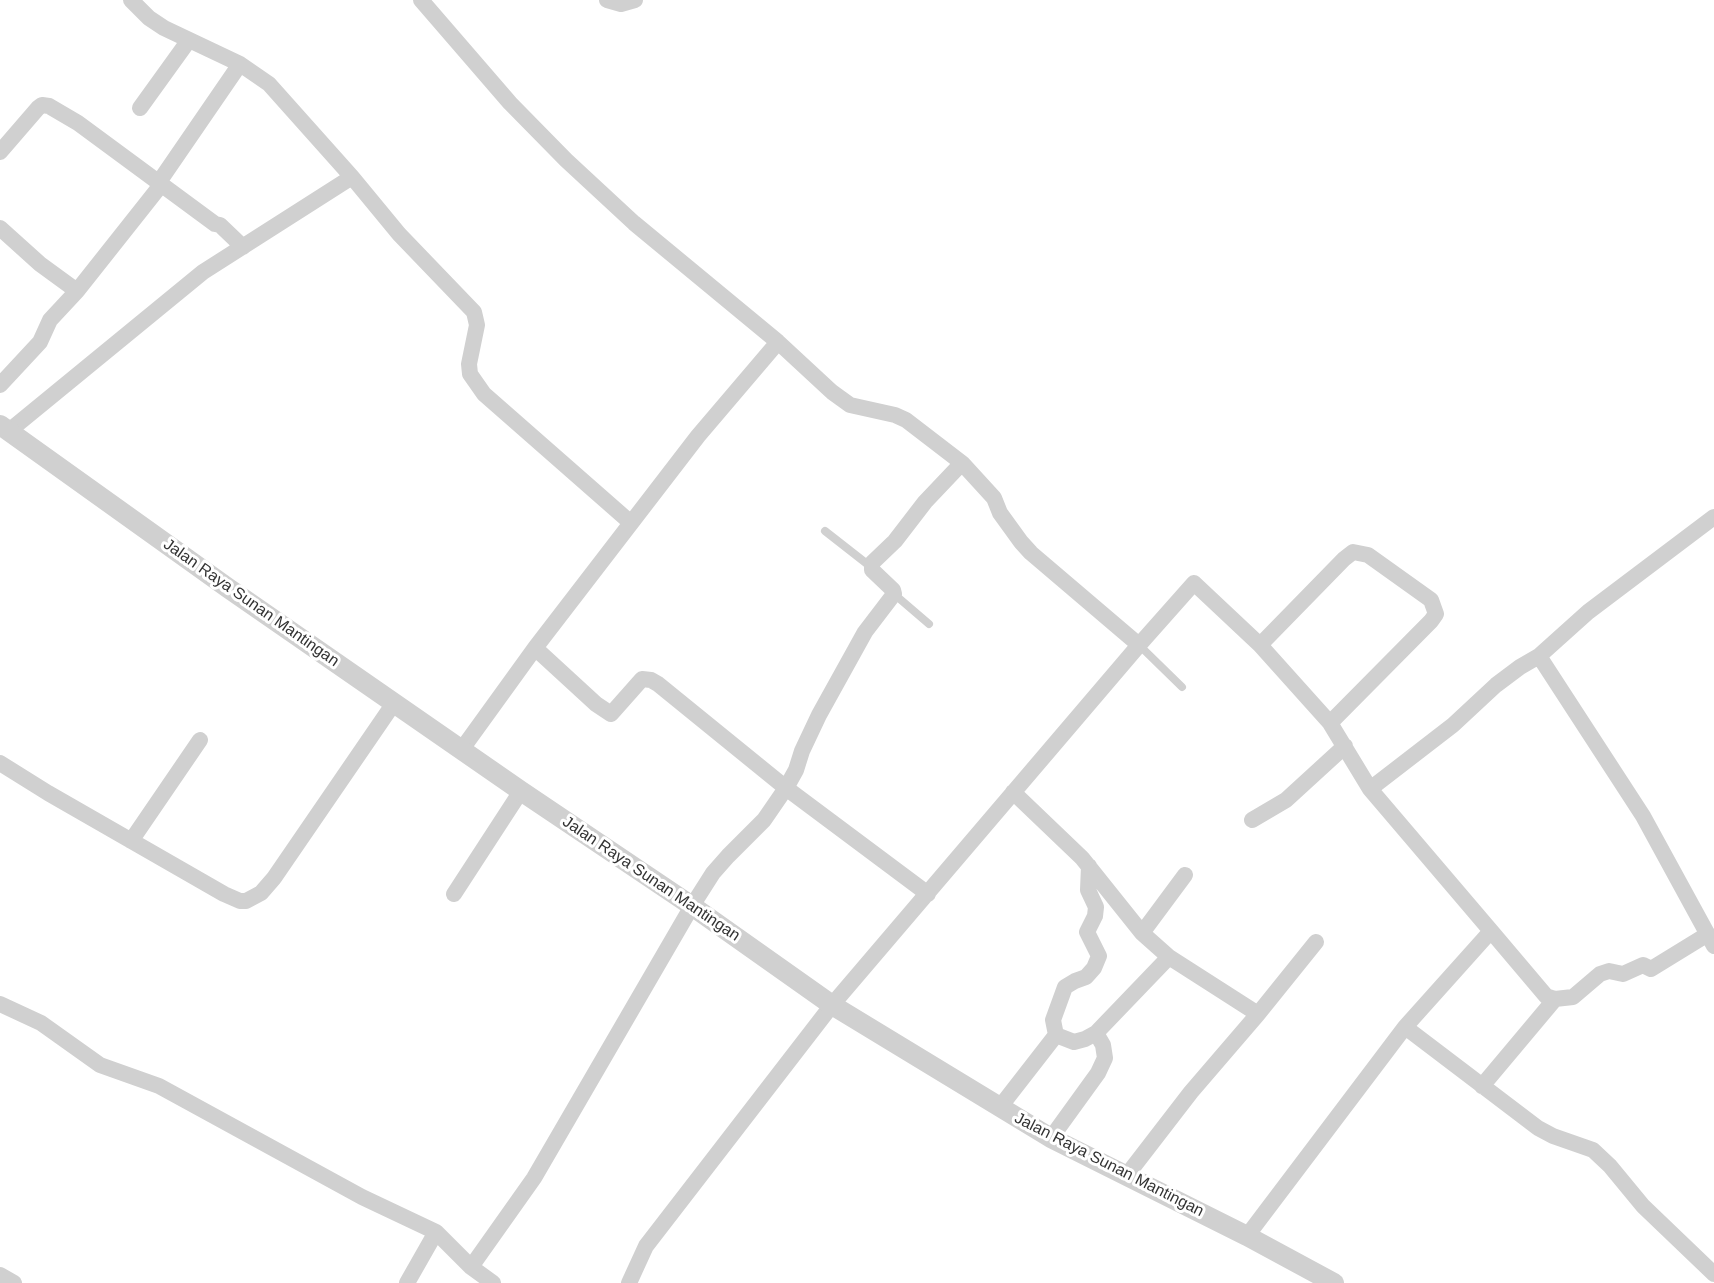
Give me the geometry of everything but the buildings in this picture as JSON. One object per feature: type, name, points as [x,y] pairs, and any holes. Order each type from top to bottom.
[{"type":"street","points":[[131,0],[149,18],[164,28],[240,64],[269,84],[352,177],[399,234],[474,312],[477,325],[469,364],[470,374],[484,394],[632,523]]},
{"type":"street","points":[[421,0],[510,104],[634,223],[778,342],[832,392],[850,405],[895,415],[906,420],[962,463],[994,498],[1000,513],[1031,553],[1139,645]]},
{"type":"street","points":[[607,0],[621,4],[635,0]]},
{"type":"street","points":[[140,108],[189,40]]},
{"type":"street","points":[[0,385],[40,342],[50,320],[77,291],[157,190],[159,182],[240,64]]},
{"type":"street","points":[[0,152],[38,108],[42,105],[49,106],[78,123],[214,224],[220,225],[243,247]]},
{"type":"street","points":[[5,428],[203,272],[352,177]]},
{"type":"street","points":[[0,228],[40,264],[77,291]]},
{"type":"street","points":[[462,748],[535,648],[698,436],[778,342]]},
{"type":"street","name":"Jalan Raya Sunan Mantingan","points":[[5,428],[394,703],[692,906],[832,1005],[1051,1138],[1247,1236],[1333,1283]]},
{"type":"street","points":[[471,1268],[534,1178],[713,873],[764,820],[786,788],[819,715],[859,642],[894,594],[874,573],[872,567],[875,559],[896,541],[925,502],[962,463]]},
{"type":"street","points":[[1370,789],[1453,725],[1496,685],[1539,656],[1588,612],[1714,518]]},
{"type":"street","points":[[1260,645],[1353,552],[1368,555],[1431,600],[1436,614],[1431,621],[1330,723]]},
{"type":"street","points":[[629,1283],[646,1246],[832,1005],[1194,583],[1260,645],[1330,723],[1370,789],[1546,996],[1555,999],[1573,997],[1600,974],[1609,971],[1623,974],[1643,965],[1651,969],[1711,940],[1643,816],[1539,656]]},
{"type":"street","points":[[535,648],[601,708],[611,714],[642,679],[658,684],[786,788],[928,894]]},
{"type":"street","points":[[0,763],[224,894],[240,901],[246,901],[256,897],[274,878],[394,703]]},
{"type":"street","points":[[131,841],[200,740]]},
{"type":"street","points":[[1252,820],[1286,800],[1345,746]]},
{"type":"street","points":[[454,894],[521,791]]},
{"type":"street","points":[[1013,792],[1089,866],[1142,933],[1170,957],[1258,1014]]},
{"type":"street","points":[[1000,1107],[1056,1035],[1053,1020],[1065,987],[1086,977],[1094,968],[1099,956],[1087,932],[1095,916],[1096,907],[1088,890],[1089,866]]},
{"type":"street","points":[[1142,933],[1185,876]]},
{"type":"street","points":[[1247,1236],[1405,1027],[1491,931]]},
{"type":"street","points":[[1127,1175],[1191,1092],[1316,942]]},
{"type":"street","points":[[1056,1035],[1074,1042],[1096,1033],[1170,957]]},
{"type":"street","points":[[1482,1086],[1555,999]]},
{"type":"street","points":[[0,1004],[41,1023],[100,1065],[159,1086],[362,1197],[436,1232],[471,1268],[493,1283]]},
{"type":"street","points":[[1405,1027],[1538,1128],[1553,1136],[1593,1150],[1610,1166],[1643,1206],[1714,1274]]},
{"type":"street","points":[[1051,1138],[1098,1073],[1105,1058],[1103,1045],[1096,1033]]},
{"type":"street","points":[[407,1283],[436,1232]]},
{"type":"street","points":[[0,1275],[14,1283]]},
{"type":"lane","points":[[825,531],[872,567]]},
{"type":"lane","points":[[894,594],[929,624]]},
{"type":"lane","points":[[1139,645],[1182,687]]}]
